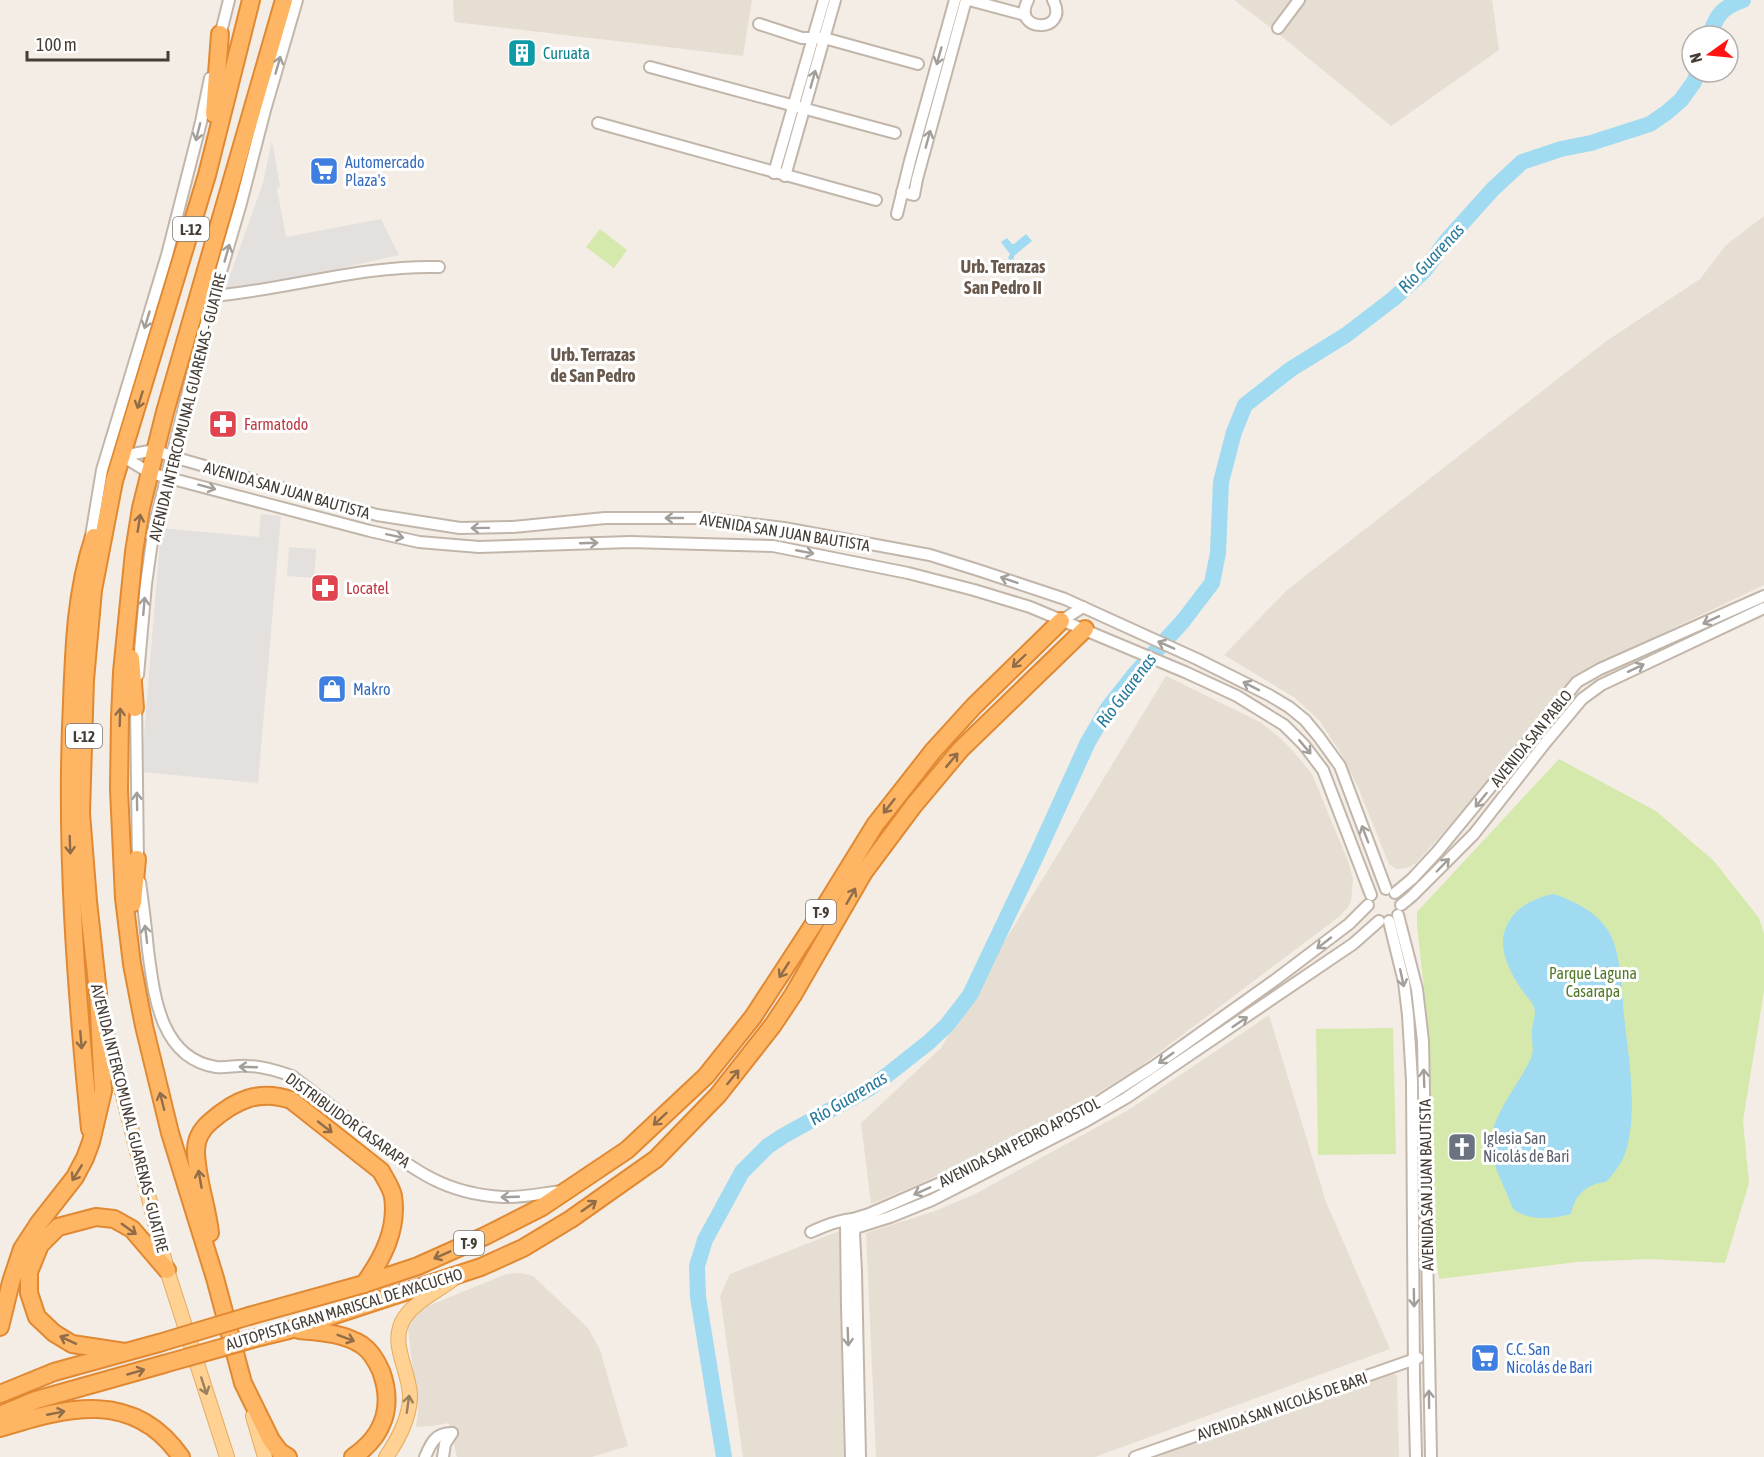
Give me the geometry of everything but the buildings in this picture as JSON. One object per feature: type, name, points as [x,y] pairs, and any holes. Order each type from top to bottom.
[{"type":"highway","name":"AVENIDA INTERCOMUNAL GUARENAS - GUATIRE","points":[[98,993],[81,813],[85,691],[93,590],[114,481],[207,175],[251,0]]},
{"type":"highway","name":"AVENIDA INTERCOMUNAL GUARENAS - GUATIRE","points":[[243,1383],[215,1278],[170,1133],[144,1026],[132,964],[124,898],[119,789],[120,718],[127,614],[141,508],[155,450],[284,0]]},
{"type":"highway","points":[[207,175],[220,34]]},
{"type":"highway","points":[[91,1142],[80,1023],[70,843],[70,737],[80,590],[87,557],[114,481]]},
{"type":"highway","points":[[127,614],[135,708]]},
{"type":"highway","name":"AUTOPISTA GRAN MARISCAL DE AYACUCHO","points":[[0,1394],[54,1372],[364,1284],[418,1266],[542,1207],[627,1150],[706,1076],[753,1017],[882,816],[933,751],[974,706],[1061,621]]},
{"type":"highway","name":"AUTOPISTA GRAN MARISCAL DE AYACUCHO","points":[[0,1415],[36,1401],[289,1330],[481,1267],[523,1248],[656,1159],[718,1095],[753,1052],[793,995],[864,872],[914,804],[961,748],[1085,629]]},
{"type":"highway","points":[[132,964],[133,899],[137,859]]},
{"type":"highway","points":[[0,1327],[22,1249],[75,1176],[86,1158],[91,1142],[103,1091],[98,993]]},
{"type":"highway","points":[[215,1278],[215,1262],[195,1148],[198,1135],[223,1110],[234,1103],[257,1096],[270,1096],[291,1100],[381,1171],[387,1182],[393,1195],[391,1232],[386,1249],[364,1284]]},
{"type":"highway","points":[[125,1353],[72,1344],[54,1333],[37,1317],[29,1293],[29,1272],[40,1245],[58,1227],[96,1217],[114,1219],[132,1229],[167,1270]]},
{"type":"highway","points":[[289,1330],[327,1332],[359,1343],[366,1348],[380,1368],[387,1399],[383,1421],[372,1442],[353,1457]]},
{"type":"highway","points":[[243,1383],[271,1440],[280,1452],[288,1457]]},
{"type":"highway","points":[[0,1428],[35,1417],[75,1410],[107,1409],[135,1417],[156,1429],[174,1446],[181,1457]]},
{"type":"main road","name":"AVENIDA INTERCOMUNAL GUARENAS - GUATIRE","points":[[98,993],[167,1270],[227,1457]]},
{"type":"main road","points":[[386,1457],[404,1424],[410,1396],[399,1351],[401,1325],[405,1317],[418,1304],[464,1272]]},
{"type":"main road","name":"AVENIDA INTERCOMUNAL GUARENAS - GUATIRE","points":[[243,1383],[265,1457]]},
{"type":"street","name":"L-12","points":[[87,557],[102,470],[167,255],[229,0]]},
{"type":"street","name":"AVENIDA INTERCOMUNAL GUARENAS - GUATIRE","points":[[137,859],[135,708],[146,584],[154,527],[183,409],[297,0]]},
{"type":"street","points":[[819,38],[824,0]]},
{"type":"street","points":[[780,174],[819,38],[835,0]]},
{"type":"street","points":[[902,192],[914,195],[912,177],[955,0]]},
{"type":"street","points":[[897,214],[902,192],[912,177],[968,0],[1026,9]]},
{"type":"street","points":[[989,0],[1026,9],[1034,25],[1043,26],[1051,22],[1056,14],[1056,4],[1053,0]]},
{"type":"street","points":[[1278,28],[1299,0]]},
{"type":"street","points":[[759,24],[802,38],[819,38],[918,64]]},
{"type":"street","points":[[650,67],[895,133]]},
{"type":"street","points":[[598,123],[876,200]]},
{"type":"street","points":[[214,296],[342,275],[414,267],[439,267]]},
{"type":"street","points":[[122,456],[155,450]]},
{"type":"street","name":"AVENIDA SAN JUAN BAUTISTA","points":[[155,450],[377,515],[460,528],[513,527],[605,518],[700,518],[784,528],[930,555],[1065,599],[1197,659],[1289,707],[1319,736],[1340,766],[1391,891],[1398,897],[1392,915],[1404,982],[1411,1062],[1416,1457]]},
{"type":"street","name":"AVENIDA SAN JUAN BAUTISTA","points":[[122,456],[150,473],[419,542],[478,547],[630,542],[773,546],[908,573],[1030,607],[1130,648],[1237,696],[1284,725],[1304,745],[1323,770],[1361,866],[1370,900],[1371,915],[1392,915]]},
{"type":"street","name":"AVENIDA SAN PABLO","points":[[1392,915],[1473,834],[1582,699],[1601,685],[1748,609],[1764,596]]},
{"type":"street","points":[[1083,608],[1085,629]]},
{"type":"street","name":"AUTOPISTA GRAN MARISCAL DE AYACUCHO","points":[[1061,621],[1083,608]]},
{"type":"street","name":"AVENIDA SAN PABLO","points":[[1391,891],[1412,879],[1437,852],[1577,682],[1748,609],[1764,608]]},
{"type":"street","points":[[1592,674],[1601,685]]},
{"type":"street","name":"DISTRIBUIDOR CASARAPA","points":[[137,859],[153,988],[162,1021],[169,1035],[177,1046],[190,1056],[216,1067],[246,1065],[275,1070],[292,1076],[422,1174],[459,1190],[505,1197],[568,1190]]},
{"type":"street","points":[[1370,900],[1378,890],[1391,891]]},
{"type":"street","name":"AVENIDA SAN PEDRO APOSTOL","points":[[811,1232],[845,1219],[869,1214],[954,1177],[1100,1101],[1275,981],[1349,924],[1370,900]]},
{"type":"street","name":"AVENIDA SAN JUAN BAUTISTA","points":[[1392,915],[1417,988],[1422,1025],[1431,1457]]},
{"type":"street","name":"AVENIDA SAN PEDRO APOSTOL","points":[[850,1235],[855,1228],[932,1200],[1126,1098],[1392,915]]},
{"type":"street","points":[[853,1219],[846,1226],[850,1235],[856,1272],[860,1457]]},
{"type":"street","points":[[850,1235],[851,1457]]},
{"type":"street","name":"AVENIDA SAN NICOLÁS DE BARI","points":[[1135,1457],[1428,1355]]},
{"type":"street","points":[[425,1457],[434,1439],[443,1433],[452,1433],[443,1457]]},
{"type":"shaded area","points":[[453,0],[752,0],[743,56],[454,22]]},
{"type":"shaded area","points":[[1234,0],[1492,0],[1499,50],[1391,126]]},
{"type":"shaded area","points":[[272,140],[280,186],[277,189],[286,237],[381,219],[399,255],[223,295],[263,183]]},
{"type":"shaded area","points":[[1764,216],[1764,585],[1665,632],[1571,682],[1557,704],[1509,754],[1416,863],[1407,868],[1396,869],[1389,864],[1358,787],[1340,752],[1319,720],[1295,698],[1224,655],[1287,590],[1605,342],[1700,279],[1726,245]]},
{"type":"shaded area","points":[[261,514],[281,516],[258,783],[141,772],[161,528],[259,537]]},
{"type":"shaded area","points":[[289,547],[316,549],[314,578],[287,576]]},
{"type":"shaded area","points":[[1166,676],[1260,722],[1294,752],[1312,774],[1348,861],[1353,879],[1351,901],[1348,907],[1340,916],[1137,1069],[1086,1100],[1004,1144],[871,1204],[861,1123],[941,1048]]},
{"type":"shaded area","points":[[1269,1015],[1326,1202],[1390,1349],[1095,1457],[876,1457],[866,1233],[935,1211],[975,1194],[1130,1109]]},
{"type":"shaded area","points":[[839,1231],[844,1457],[743,1457],[720,1296],[730,1274]]},
{"type":"shaded area","points":[[521,1273],[533,1276],[588,1328],[600,1350],[628,1446],[592,1457],[457,1457],[449,1423],[416,1427],[418,1411],[407,1321],[416,1311],[506,1274]]},
{"type":"shaded area","points":[[1388,1373],[1397,1375],[1399,1457],[1157,1457]]},
{"type":"green space","points":[[600,229],[627,250],[614,268],[586,247]]},
{"type":"green space","name":"Parque Laguna Casarapa","points":[[1559,759],[1656,811],[1714,861],[1759,918],[1764,934],[1764,991],[1743,1121],[1749,1183],[1725,1263],[1650,1259],[1577,1262],[1439,1279],[1436,1254],[1428,1025],[1417,912]]},
{"type":"green space","points":[[1393,1028],[1396,1154],[1318,1155],[1316,1029]]},
{"type":"water","points":[[1026,234],[1032,241],[1014,256],[1014,259],[1010,260],[1008,258],[1010,254],[1001,242],[1007,238],[1014,244]]},
{"type":"water","points":[[1554,894],[1590,912],[1612,937],[1621,982],[1631,1079],[1632,1113],[1625,1154],[1610,1178],[1582,1192],[1575,1201],[1571,1214],[1542,1218],[1520,1214],[1514,1210],[1495,1164],[1491,1141],[1503,1106],[1533,1052],[1534,1008],[1507,964],[1503,947],[1505,930],[1518,910],[1531,901]]},
{"type":"waterway","name":"Río Guarenas","points":[[1715,24],[1725,9],[1743,0]]},
{"type":"waterway","name":"Río Guarenas","points":[[724,1457],[698,1297],[697,1266],[705,1240],[742,1172],[768,1146],[870,1088],[929,1042],[947,1025],[970,995],[1088,742],[1108,708],[1134,675],[1183,621],[1212,583],[1218,553],[1221,482],[1234,432],[1245,405],[1291,369],[1346,335],[1393,299],[1424,271],[1448,239],[1493,189],[1522,162],[1650,124],[1681,100],[1693,84]]},
{"type":"place","name":"Curuata","points":[[522,53]]},
{"type":"place","name":"Automercado Plaza's","points":[[324,171]]},
{"type":"place","name":"Farmatodo","points":[[223,424]]},
{"type":"place","name":"Locatel","points":[[325,588]]},
{"type":"place","name":"Makro","points":[[332,689]]},
{"type":"place","name":"Iglesia San Nicolás de Bari","points":[[1462,1147]]},
{"type":"place","name":"C.C. San Nicolás de Bari","points":[[1485,1358]]},
{"type":"district","name":"Urb. Terrazas San Pedro II","points":[[1003,276]]},
{"type":"district","name":"Urb. Terrazas de San Pedro","points":[[593,364]]}]
